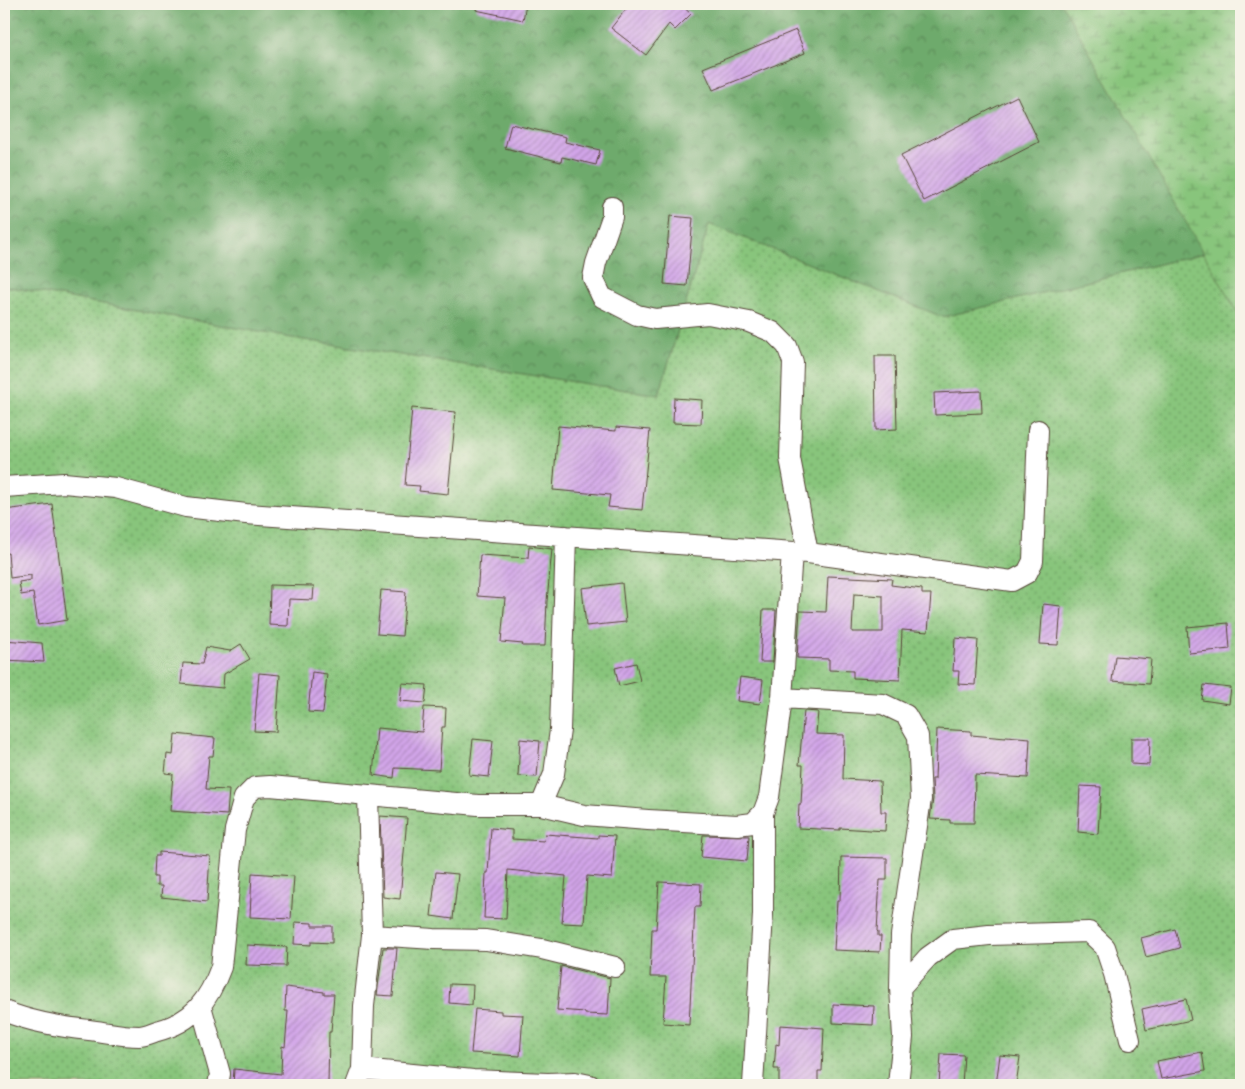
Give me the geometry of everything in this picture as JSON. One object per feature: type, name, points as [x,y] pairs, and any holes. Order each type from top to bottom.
[{"type":"street","points":[[612,207],[612,217],[596,263],[593,278],[602,298],[629,312],[655,319],[708,314],[748,322],[773,332],[787,346],[793,362],[790,458],[800,552],[769,797],[763,813],[763,914],[753,1085]]},
{"type":"street","points":[[4,487],[72,484],[116,488],[186,506],[246,514],[800,552],[1012,581],[1027,574],[1033,561],[1038,430]]},
{"type":"street","points":[[541,805],[554,774],[560,730],[566,536]]},
{"type":"street","points":[[782,698],[883,704],[906,715],[918,736],[921,799],[901,935],[900,988],[903,1037],[898,1085]]},
{"type":"street","points":[[4,1011],[26,1020],[139,1036],[165,1029],[188,1018],[201,1006],[215,986],[221,967],[235,830],[244,798],[255,788],[270,786],[478,805],[541,805],[584,815],[737,825],[753,823],[763,813]]},
{"type":"street","points":[[368,796],[372,935],[359,1077],[483,1083],[575,1082],[590,1085]]},
{"type":"street","points":[[900,988],[928,958],[953,939],[990,935],[1089,932],[1105,947],[1114,974],[1130,1040]]},
{"type":"street","points":[[372,935],[486,940],[542,949],[615,967]]},
{"type":"street","points":[[201,1006],[220,1074],[218,1085]]},
{"type":"green space","points":[[4,4],[1062,4],[1204,253],[943,317],[709,224],[659,395],[292,338],[4,286]]},
{"type":"green space","points":[[1062,4],[1241,4],[1241,319]]},
{"type":"green space","points":[[709,224],[943,317],[1204,253],[1241,319],[1241,1085],[4,1085],[4,286],[292,338],[659,395]]},
{"type":"building","points":[[477,4],[526,4],[523,20],[476,10]]},
{"type":"building","points":[[630,4],[680,4],[691,14],[675,30],[669,24],[646,55],[611,28]]},
{"type":"building","points":[[796,30],[805,53],[713,90],[703,68]]},
{"type":"building","points":[[1017,96],[1039,142],[924,201],[901,155]]},
{"type":"building","points":[[511,124],[566,137],[565,142],[600,150],[596,165],[562,157],[561,162],[505,148]]},
{"type":"building","points":[[670,216],[693,218],[687,286],[664,284]]},
{"type":"building","points":[[875,356],[895,356],[897,429],[876,430]]},
{"type":"building","points":[[981,391],[982,413],[935,415],[934,393]]},
{"type":"building","points":[[674,398],[702,400],[701,424],[673,423]]},
{"type":"building","points":[[412,408],[456,412],[448,494],[419,491],[420,486],[405,485]]},
{"type":"building","points":[[558,426],[616,431],[616,427],[650,430],[642,510],[608,507],[610,495],[553,490]]},
{"type":"building","points":[[52,504],[67,620],[38,625],[33,593],[21,595],[19,582],[31,580],[31,575],[10,578],[8,553],[4,554],[4,510]]},
{"type":"building","points":[[529,546],[552,549],[545,646],[522,646],[523,644],[501,642],[505,598],[477,596],[480,555],[528,558]]},
{"type":"building","points":[[828,576],[892,579],[891,585],[922,589],[922,594],[931,594],[928,632],[902,630],[900,680],[853,678],[853,671],[829,670],[829,659],[797,658],[800,611],[826,612]],"holes":[[[854,594],[883,596],[883,632],[852,632]]]},
{"type":"building","points":[[622,583],[626,622],[586,626],[582,588]]},
{"type":"building","points":[[270,585],[314,586],[313,600],[289,599],[288,626],[269,625]]},
{"type":"building","points":[[381,590],[406,592],[402,636],[377,634]]},
{"type":"building","points":[[1043,604],[1061,606],[1058,645],[1040,644]]},
{"type":"building","points":[[763,610],[776,610],[773,662],[760,662]]},
{"type":"building","points":[[1228,623],[1230,649],[1189,653],[1187,627]]},
{"type":"building","points":[[955,638],[978,640],[975,685],[958,684],[959,671],[953,671]]},
{"type":"building","points":[[4,640],[42,643],[44,662],[4,660]]},
{"type":"building","points":[[241,644],[250,659],[224,674],[223,688],[181,684],[183,663],[202,664],[206,647],[230,651]]},
{"type":"building","points":[[1115,656],[1151,659],[1149,684],[1112,681]]},
{"type":"building","points":[[636,663],[640,681],[619,686],[615,668]]},
{"type":"building","points":[[312,672],[327,674],[323,713],[308,712]]},
{"type":"building","points":[[259,673],[280,675],[276,732],[254,731]]},
{"type":"building","points":[[740,677],[763,680],[760,704],[737,701]]},
{"type":"building","points":[[402,683],[427,685],[425,703],[400,701]]},
{"type":"building","points":[[1204,685],[1231,688],[1229,704],[1202,700]]},
{"type":"building","points":[[424,707],[446,708],[445,727],[442,727],[439,770],[395,768],[394,778],[373,775],[377,728],[422,732]]},
{"type":"building","points":[[804,711],[818,712],[816,734],[844,735],[843,779],[880,781],[881,812],[886,812],[885,831],[798,828],[803,765],[799,765]]},
{"type":"building","points":[[937,729],[971,731],[971,735],[1030,738],[1028,778],[975,775],[974,823],[950,823],[950,820],[930,819],[933,799],[932,779],[935,779]]},
{"type":"building","points":[[175,734],[215,738],[213,756],[209,756],[206,789],[229,790],[227,815],[170,811],[173,774],[165,773],[167,754],[173,755]]},
{"type":"building","points":[[1131,738],[1150,738],[1149,765],[1131,764]]},
{"type":"building","points":[[473,739],[493,741],[489,777],[469,775]]},
{"type":"building","points":[[520,739],[540,741],[537,777],[518,776]]},
{"type":"building","points":[[1080,786],[1101,787],[1098,834],[1078,832]]},
{"type":"building","points":[[380,816],[407,818],[400,899],[383,897]]},
{"type":"building","points":[[491,828],[512,830],[512,839],[544,841],[545,834],[598,838],[598,835],[615,836],[612,878],[587,876],[584,924],[562,923],[566,876],[508,870],[506,919],[484,918]]},
{"type":"building","points":[[703,835],[749,836],[747,861],[701,857]]},
{"type":"building","points":[[159,852],[210,856],[207,902],[161,897],[162,886],[157,886],[157,877],[154,877],[155,856],[159,856]]},
{"type":"building","points":[[841,857],[887,858],[887,880],[880,880],[877,931],[878,936],[881,936],[880,952],[834,950],[837,901],[840,901]]},
{"type":"building","points":[[436,872],[458,874],[453,919],[431,916]]},
{"type":"building","points":[[252,873],[294,876],[291,919],[250,917]]},
{"type":"building","points":[[659,882],[701,884],[700,907],[695,907],[689,1025],[663,1023],[666,977],[650,977],[652,929],[656,929]]},
{"type":"building","points":[[295,922],[312,923],[312,926],[332,926],[332,943],[311,942],[311,945],[294,944]]},
{"type":"building","points":[[1175,929],[1180,948],[1146,957],[1141,938]]},
{"type":"building","points":[[247,945],[287,947],[286,966],[246,965]]},
{"type":"building","points":[[383,948],[397,948],[393,996],[377,995]]},
{"type":"building","points":[[561,966],[610,978],[608,1015],[557,1010]]},
{"type":"building","points":[[450,984],[473,985],[472,1005],[449,1003]]},
{"type":"building","points":[[286,987],[334,994],[331,1032],[329,1032],[328,1085],[233,1085],[234,1069],[281,1074],[282,1046],[285,1047],[288,1011],[285,1011]]},
{"type":"building","points":[[1186,999],[1191,1020],[1146,1030],[1142,1009]]},
{"type":"building","points":[[833,1004],[874,1006],[873,1025],[833,1023]]},
{"type":"building","points":[[475,1009],[501,1011],[501,1014],[523,1015],[520,1056],[471,1053]]},
{"type":"building","points":[[780,1025],[824,1028],[822,1071],[818,1071],[818,1085],[779,1085],[779,1069],[774,1069],[776,1044],[779,1045]]},
{"type":"building","points":[[1202,1052],[1205,1071],[1161,1079],[1157,1061]]},
{"type":"building","points":[[941,1054],[964,1055],[962,1085],[939,1085]]},
{"type":"building","points":[[1000,1055],[1020,1057],[1016,1085],[996,1085]]}]
